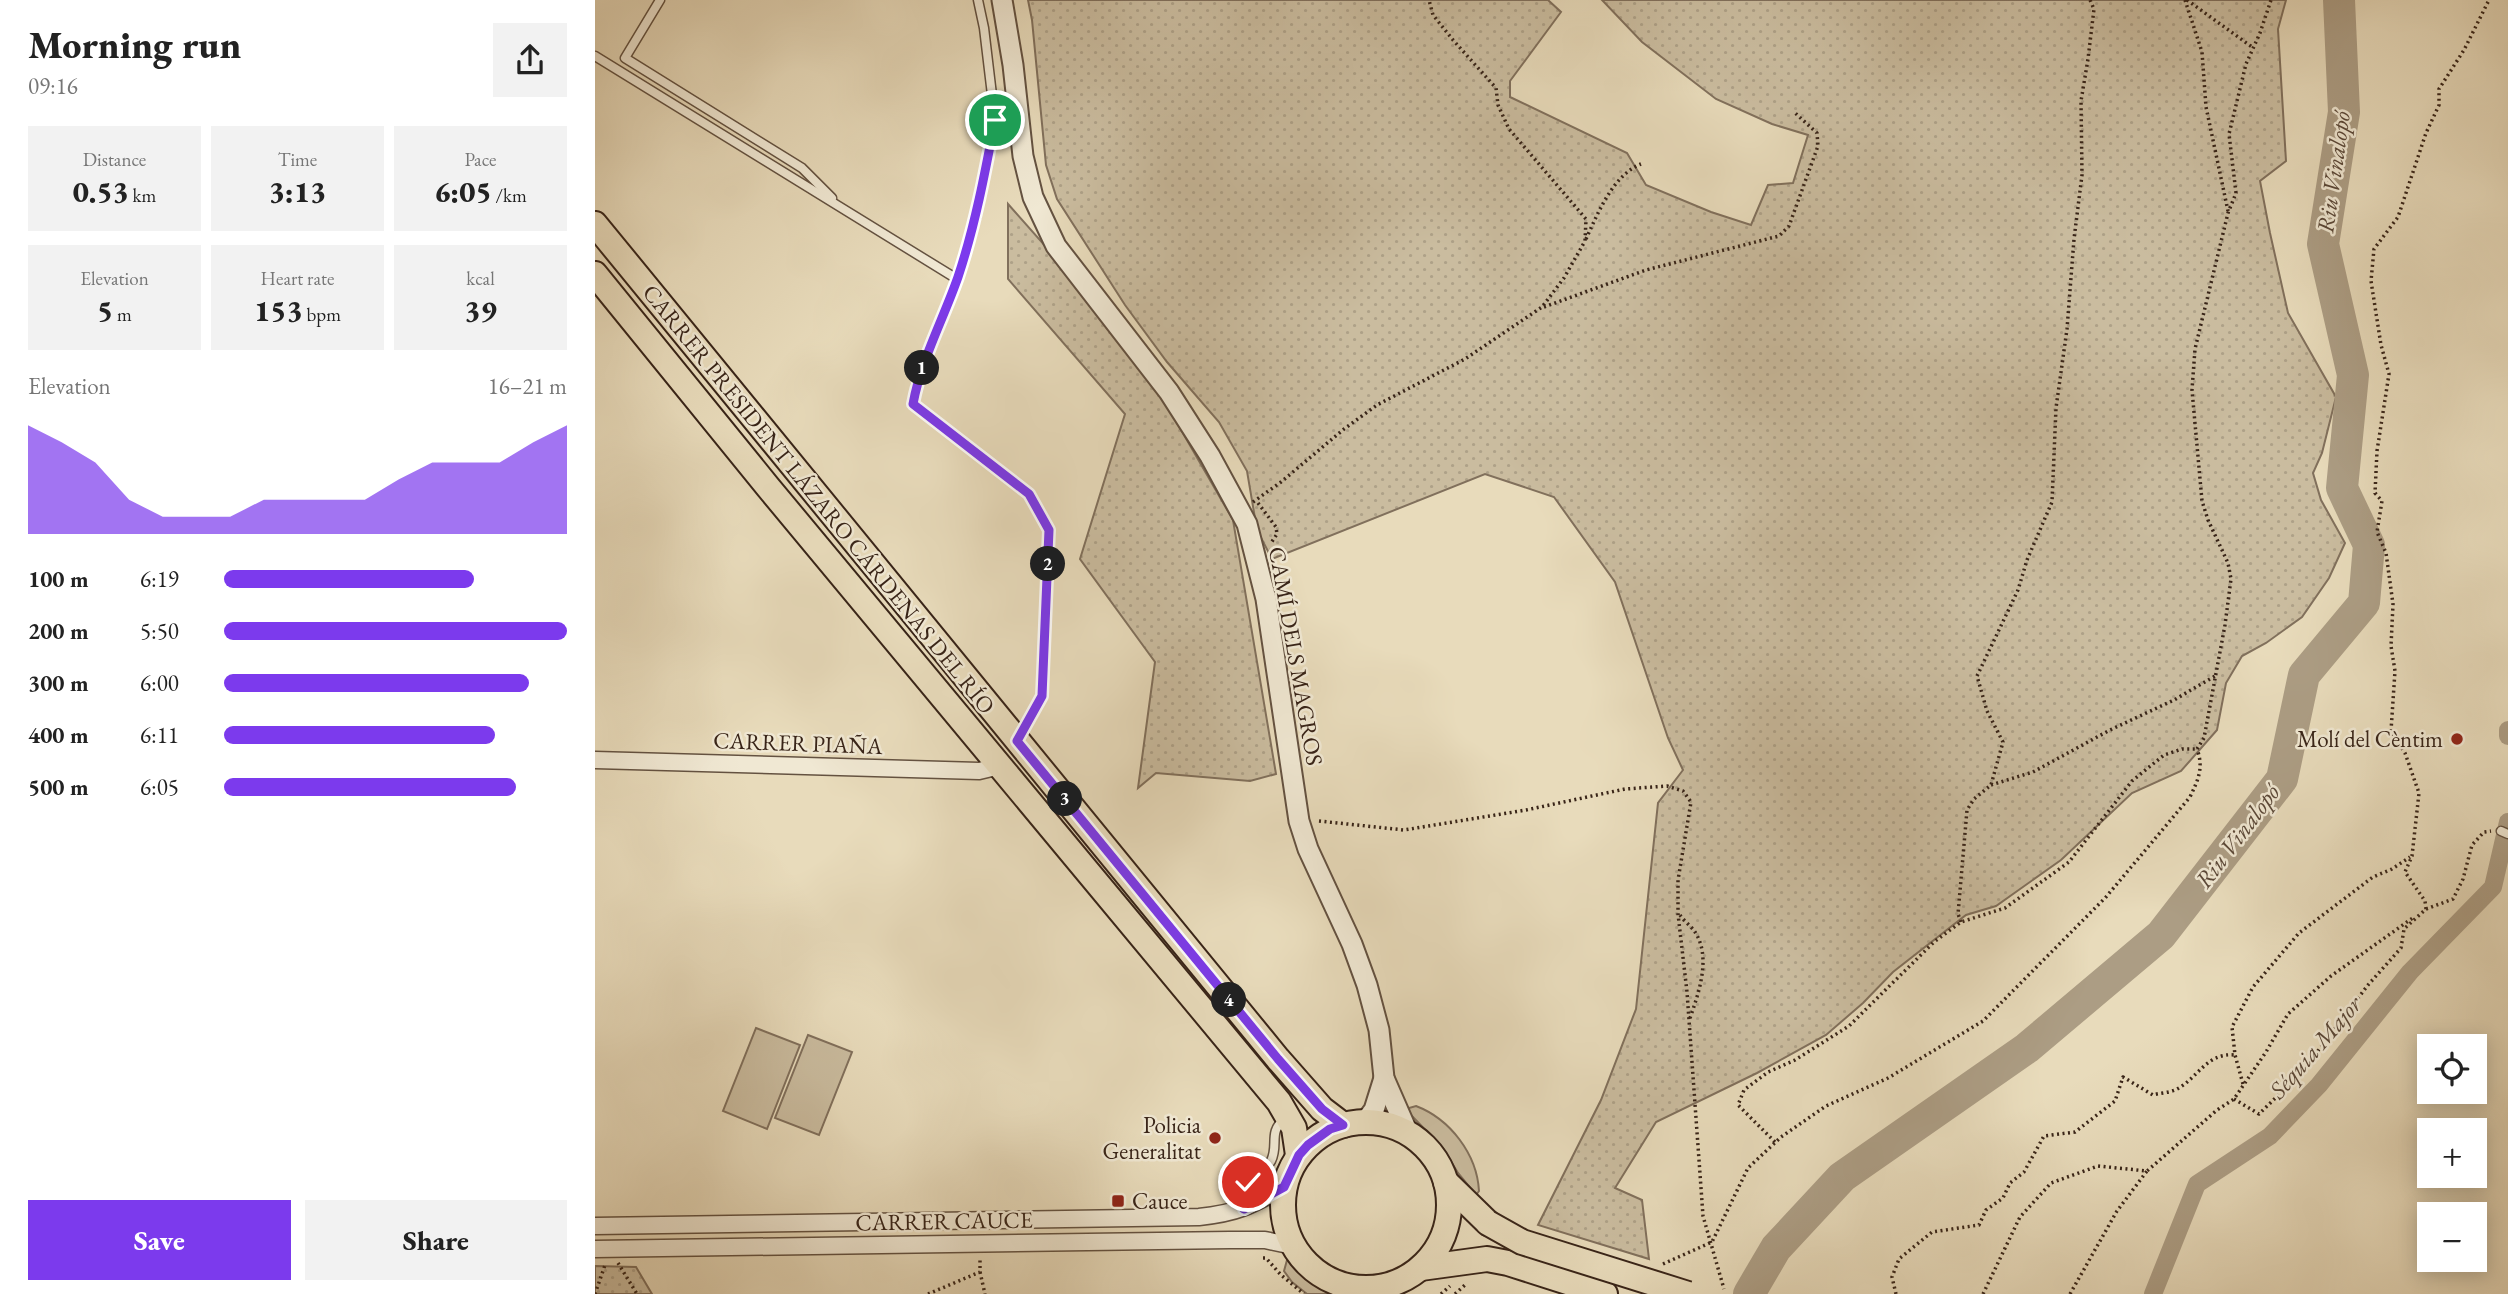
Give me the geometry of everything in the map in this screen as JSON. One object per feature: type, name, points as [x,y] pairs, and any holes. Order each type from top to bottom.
[{"type":"main road","name":"CARRER PRESIDENT LÁZARO CÁRDENAS DEL RÍO","points":[[595,224],[1293,1076],[1322,1109],[1354,1123]]},
{"type":"main road","name":"CARRER PRESIDENT LÁZARO CÁRDENAS DEL RÍO","points":[[595,274],[1279,1102],[1294,1128],[1299,1155]]},
{"type":"main road","points":[[1446,1182],[1449,1209],[1444,1235],[1430,1258],[1405,1279],[1387,1286],[1367,1289],[1348,1287],[1330,1281],[1313,1270],[1293,1246],[1283,1211],[1284,1187],[1299,1155],[1318,1136],[1354,1123],[1395,1127],[1408,1133],[1431,1154],[1446,1182],[1487,1223],[1522,1242],[1688,1294]]},
{"type":"main road","points":[[1421,1268],[1475,1268],[1508,1262],[1605,1294]]},
{"type":"street","name":"CAMÍ DELS MAGROS","points":[[1002,0],[1013,65],[1023,156],[1033,197],[1056,246],[1169,392],[1210,456],[1247,506],[1247,524],[1266,599],[1299,821],[1308,849],[1352,944],[1367,985],[1379,1030],[1384,1078],[1408,1133]]},
{"type":"street","name":"CARRER PIAÑA","points":[[595,760],[979,771],[1000,766]]},
{"type":"street","name":"CAMÍ DELS MAGROS","points":[[1354,1123],[1374,1110],[1384,1078]]},
{"type":"street","name":"CARRER CAUCE","points":[[595,1226],[1199,1217],[1244,1209],[1284,1187]]},
{"type":"street","name":"CARRER CAUCE","points":[[602,1249],[1265,1240],[1293,1246]]},
{"type":"lane","points":[[660,0],[625,58],[802,168],[842,207]]},
{"type":"lane","points":[[978,0],[995,120],[976,216],[957,279],[917,380],[913,404],[1029,494],[1049,530],[1042,696],[1017,741]]},
{"type":"lane","points":[[595,55],[957,279]]},
{"type":"lane","points":[[1244,1209],[1244,1189],[1270,1163],[1276,1126],[1289,1117]]},
{"type":"path","points":[[1429,0],[1433,15],[1496,88],[1498,105],[1509,129],[1585,219],[1585,241]]},
{"type":"path","points":[[1991,785],[2003,743],[1987,711],[1977,676],[2018,590],[2027,560],[2052,502],[2056,408],[2067,330],[2082,175],[2081,101],[2094,9],[2090,0]]},
{"type":"path","points":[[2186,0],[2252,47]]},
{"type":"path","points":[[2186,0],[2202,52],[2206,107],[2228,213]]},
{"type":"path","points":[[1712,1242],[1748,1168],[1775,1142],[1826,1106],[1888,1078],[1983,1021],[2106,897],[2190,797],[2199,778],[2202,763],[2197,749],[2204,737],[2231,579],[2228,563],[2202,501],[2192,390],[2195,349],[2228,213],[2236,193],[2229,134],[2246,64],[2271,0]]},
{"type":"path","points":[[2426,909],[2425,901],[2405,872],[2412,856],[2419,793],[2405,753],[2391,731],[2395,671],[2391,646],[2393,604],[2386,553],[2377,532],[2382,501],[2375,493],[2377,451],[2389,374],[2381,345],[2371,281],[2374,249],[2397,217],[2426,133],[2439,105],[2439,89],[2464,50],[2489,0]]},
{"type":"path","points":[[1247,506],[1282,482],[1344,429],[1377,405],[1465,359],[1542,307],[1646,270],[1779,236],[1789,226],[1818,146],[1817,133],[1794,111]]},
{"type":"path","points":[[1542,307],[1564,278],[1599,211],[1615,187],[1629,169],[1641,164]]},
{"type":"path","points":[[1247,506],[1248,491]]},
{"type":"path","points":[[1247,506],[1276,527],[1275,540],[1255,555]]},
{"type":"path","points":[[1961,922],[1958,914],[1964,830],[1967,810],[1975,799],[1991,785],[2033,772],[2215,676]]},
{"type":"path","points":[[1775,1142],[1738,1105],[1744,1090],[1768,1072],[1795,1060],[1849,1026],[1934,942],[1961,922],[2005,908],[2069,862],[2133,781],[2164,755],[2182,749],[2197,749]]},
{"type":"path","points":[[1299,821],[1404,830],[1526,810],[1625,789],[1667,786],[1683,791],[1691,802],[1678,880],[1678,914],[1703,1216],[1724,1289]]},
{"type":"path","points":[[2070,1294],[2117,1211],[2147,1171],[2234,1098],[2288,1014],[2332,976],[2426,909],[2453,899],[2463,879],[2472,845],[2484,832],[2504,832]]},
{"type":"path","points":[[2242,1084],[2232,1027],[2253,987],[2299,933],[2373,877],[2412,856]]},
{"type":"path","points":[[2234,1098],[2259,1114],[2302,1072],[2368,985],[2401,948],[2404,929],[2426,909]]},
{"type":"path","points":[[1678,914],[1696,933],[1703,958],[1699,990],[1689,1023]]},
{"type":"path","points":[[1896,1294],[1892,1277],[1899,1259],[1932,1233],[1979,1225],[1986,1210],[2003,1198],[2010,1183],[2024,1172],[2044,1136],[2075,1132],[2115,1101],[2123,1077],[2153,1095],[2175,1090],[2222,1054],[2235,1055]]},
{"type":"path","points":[[1983,1294],[2020,1217],[2051,1182],[2098,1166],[2147,1171]]},
{"type":"path","points":[[980,1243],[980,1272],[985,1294]]},
{"type":"path","points":[[595,1294],[602,1249]]},
{"type":"path","points":[[602,1249],[637,1294]]},
{"type":"path","points":[[1257,1256],[1266,1258],[1304,1294]]},
{"type":"path","points":[[1455,1294],[1475,1268]]},
{"type":"path","points":[[928,1294],[980,1272]]},
{"type":"shaded area","points":[[1028,0],[1548,0],[1561,12],[1510,81],[1510,97],[1627,153],[1646,185],[1751,225],[1768,185],[1793,183],[1808,135],[1772,124],[1716,99],[1642,42],[1602,0],[2286,0],[2278,29],[2286,161],[2260,181],[2288,313],[2336,397],[2322,453],[2313,473],[2321,500],[2345,543],[2329,578],[2302,617],[2266,643],[2242,656],[2226,683],[2217,730],[2181,771],[2132,793],[2061,860],[1996,906],[1966,915],[1893,972],[1826,1035],[1757,1073],[1656,1122],[1615,1188],[1642,1200],[1649,1259],[1538,1225],[1601,1100],[1636,1009],[1658,803],[1683,770],[1668,738],[1615,582],[1554,497],[1485,474],[1272,559],[1257,530],[1247,471],[1219,422],[1167,362],[1125,305],[1057,199],[1046,165]]},
{"type":"shaded area","points":[[1008,204],[1131,343],[1233,520],[1276,774],[1250,781],[1156,773],[1138,788],[1155,662],[1080,559],[1125,414],[1008,279]]},
{"type":"shaded area","points":[[756,1028],[800,1045],[767,1129],[723,1111]]},
{"type":"shaded area","points":[[808,1035],[852,1052],[819,1135],[775,1118]]},
{"type":"shaded area","points":[[1416,1106],[1440,1120],[1460,1140],[1477,1177],[1479,1191],[1476,1195],[1443,1148],[1409,1113],[1409,1108]]},
{"type":"shaded area","points":[[1287,1260],[1317,1286],[1335,1294],[1307,1294],[1292,1282],[1284,1271]]},
{"type":"shaded area","points":[[595,1266],[636,1267],[652,1294],[595,1294]]},
{"type":"waterway","name":"Riu Vinalopó","points":[[1749,1294],[1776,1248],[1842,1177],[2027,1048],[2161,935],[2282,779],[2304,675],[2364,603],[2369,545],[2342,488],[2353,375],[2323,244],[2344,112],[2339,0]]},
{"type":"waterway","name":"Séquia Major","points":[[2508,730],[2508,736]]},
{"type":"waterway","name":"Séquia Major","points":[[2153,1294],[2197,1184],[2270,1136],[2319,1085],[2410,972],[2493,887],[2508,822]]},
{"type":"place","name":"Molí del Cèntim","points":[[2457,739]]},
{"type":"place","name":"Policia Generalitat","points":[[1215,1138]]},
{"type":"place","name":"Cauce","points":[[1118,1201]]},
{"type":"route","points":[[995,120],[976,216],[957,279],[917,380],[913,404],[1029,494],[1049,530],[1042,696],[1017,741],[1300,1085],[1322,1109],[1343,1125],[1330,1129],[1308,1145],[1299,1155],[1284,1187],[1244,1209],[1242,1199],[1248,1182]]}]
